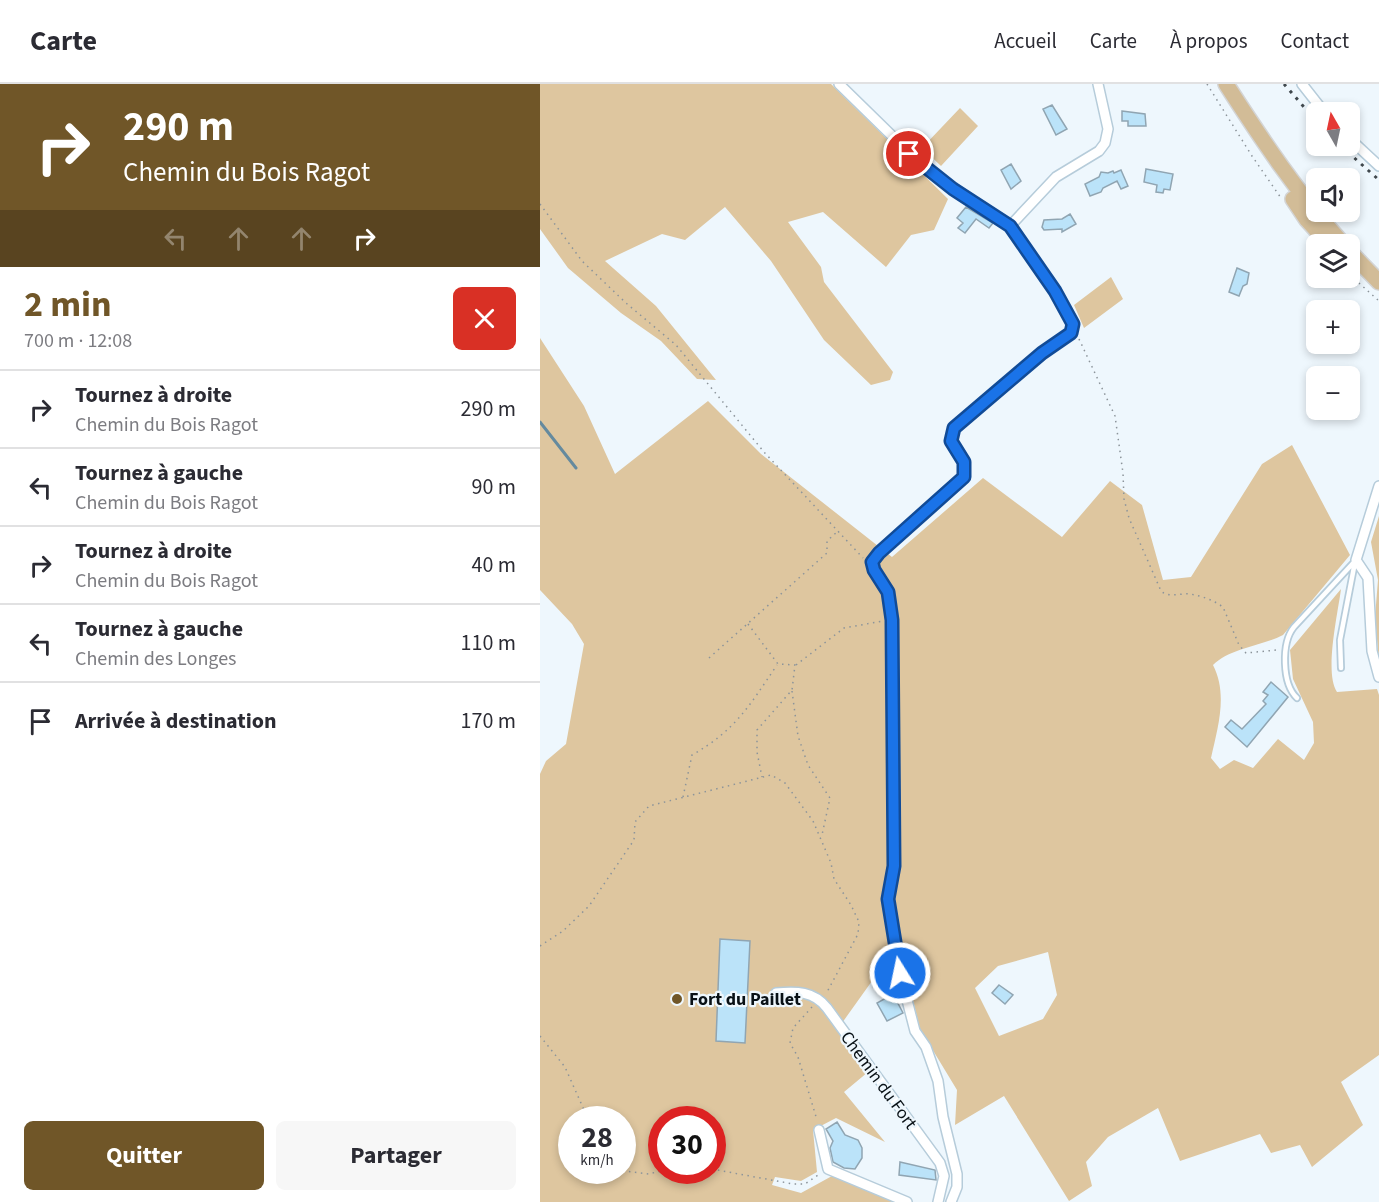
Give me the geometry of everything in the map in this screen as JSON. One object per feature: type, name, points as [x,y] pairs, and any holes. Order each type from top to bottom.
[{"type":"main road","points":[[1217,84],[1306,220],[1319,234]]},
{"type":"main road","points":[[1226,84],[1273,156],[1313,211],[1334,234]]},
{"type":"main road","points":[[1360,262],[1379,282]]},
{"type":"main road","points":[[1360,276],[1379,294]]},
{"type":"street","points":[[839,84],[928,171],[1010,226],[1055,291],[1070,316],[1073,328],[1071,333],[1042,353],[954,428],[951,441],[964,462],[964,477],[873,559],[873,566],[888,592],[892,620],[894,866],[888,899],[900,973],[915,1031],[926,1047],[941,1098],[943,1117],[957,1174],[957,1187],[951,1202]]},
{"type":"street","points":[[1010,226],[1056,177],[1099,151],[1106,143],[1108,129],[1098,84]]},
{"type":"street","points":[[1302,84],[1316,102]]},
{"type":"street","points":[[1360,148],[1379,166]]},
{"type":"street","points":[[1379,486],[1356,560],[1364,567],[1368,578],[1372,651],[1379,677]]},
{"type":"street","points":[[776,993],[794,991],[810,994],[820,1000]]},
{"type":"street","name":"Chemin du Fort","points":[[820,1000],[940,1163],[944,1176],[938,1202]]},
{"type":"street","points":[[819,1130],[828,1170],[906,1202]]},
{"type":"lane","points":[[1297,698],[1290,691],[1285,649],[1288,636],[1356,560]]},
{"type":"lane","points":[[1341,668],[1340,640],[1356,560]]},
{"type":"path","points":[[1207,84],[1286,205]]},
{"type":"path","points":[[540,204],[582,261],[626,303],[662,331],[764,452],[839,530],[853,549],[873,566]]},
{"type":"path","points":[[1360,284],[1379,301]]},
{"type":"path","points":[[1073,328],[1115,416],[1124,499],[1129,518],[1161,591],[1166,595],[1185,594],[1203,597],[1223,607],[1239,645],[1246,653],[1285,649]]},
{"type":"path","points":[[709,658],[827,553],[827,541],[839,530]]},
{"type":"path","points":[[748,624],[778,664],[795,665],[844,628],[892,620]]},
{"type":"path","points":[[683,797],[692,755],[711,744],[739,720],[778,664]]},
{"type":"path","points":[[795,665],[792,690],[798,736],[808,765],[830,798],[821,838]]},
{"type":"path","points":[[762,778],[757,752],[757,730],[792,690]]},
{"type":"path","points":[[540,946],[563,931],[588,906],[634,840],[635,822],[649,806],[771,776],[785,783],[813,821],[831,863],[834,879],[859,922],[858,934],[825,997],[802,1015],[790,1035],[790,1043],[798,1057],[813,1102],[819,1130]]},
{"type":"path","points":[[540,1036],[565,1067],[582,1106]]},
{"type":"path","points":[[726,1172],[793,1184],[805,1184],[828,1170]]},
{"type":"shaded area","points":[[540,84],[831,84],[948,199],[934,230],[911,235],[886,267],[823,212],[788,222],[821,267],[824,282],[893,372],[890,380],[871,385],[824,340],[771,261],[725,207],[685,240],[662,234],[605,261],[656,306],[716,380],[697,379],[661,341],[621,313],[568,268],[540,229]]},
{"type":"shaded area","points":[[960,108],[978,126],[941,166],[922,148]]},
{"type":"shaded area","points":[[1111,277],[1123,299],[1084,328],[1074,305]]},
{"type":"shaded area","points":[[540,338],[584,406],[615,474],[708,401],[761,454],[892,557],[983,478],[1062,537],[1110,481],[1142,505],[1163,580],[1191,577],[1262,464],[1292,445],[1350,555],[1283,635],[1237,651],[1213,665],[1218,676],[1221,699],[1219,723],[1211,758],[1220,769],[1234,760],[1253,768],[1278,739],[1304,760],[1314,743],[1313,722],[1293,679],[1290,650],[1341,589],[1332,657],[1333,683],[1337,692],[1377,689],[1379,695],[1379,1055],[1341,1082],[1363,1125],[1312,1167],[1300,1145],[1271,1153],[1260,1134],[1180,1161],[1158,1108],[1108,1137],[1086,1162],[1092,1186],[1069,1201],[1004,1096],[955,1125],[957,1090],[920,1029],[900,948],[877,974],[837,1030],[868,1072],[844,1092],[885,1142],[836,1118],[813,1130],[817,1172],[801,1181],[775,1177],[772,1185],[801,1193],[832,1176],[897,1202],[540,1202],[540,774],[546,761],[566,744],[584,644],[572,624],[540,590]],"holes":[[[1048,952],[1057,995],[1043,1019],[999,1036],[975,988],[998,966]]]},
{"type":"shaded area","points":[[1379,516],[1379,661],[1375,617],[1378,580],[1371,542]]},
{"type":"building","points":[[1052,105],[1067,129],[1056,135],[1043,109]]},
{"type":"building","points":[[1122,111],[1145,114],[1146,126],[1128,126],[1128,121],[1122,121]]},
{"type":"building","points":[[1011,164],[1021,181],[1011,189],[1001,170]]},
{"type":"building","points":[[1146,169],[1173,174],[1170,190],[1164,189],[1163,193],[1156,192],[1157,185],[1144,182]]},
{"type":"building","points":[[1121,170],[1128,186],[1121,189],[1117,181],[1103,188],[1101,192],[1090,196],[1085,184],[1099,177],[1101,172],[1113,171],[1114,173]]},
{"type":"building","points":[[966,207],[993,223],[989,228],[976,219],[965,233],[958,228],[963,223],[957,218]]},
{"type":"building","points":[[1070,214],[1076,224],[1062,232],[1062,229],[1044,230],[1042,227],[1044,220],[1062,219]]},
{"type":"building","points":[[1237,268],[1249,273],[1247,284],[1243,286],[1239,296],[1229,292]]},
{"type":"building","points":[[1271,682],[1288,697],[1247,747],[1225,727],[1231,720],[1242,729],[1266,704],[1263,701],[1268,695],[1263,692]]},
{"type":"building","points":[[720,939],[750,941],[745,1043],[716,1041]]},
{"type":"building","points":[[999,985],[1013,995],[1005,1004],[992,993]]},
{"type":"building","points":[[893,994],[903,1013],[887,1021],[877,1003]]},
{"type":"building","points":[[837,1122],[845,1135],[858,1140],[862,1148],[862,1158],[855,1169],[844,1168],[833,1162],[830,1148],[833,1141],[826,1129]]},
{"type":"building","points":[[900,1162],[935,1170],[936,1180],[899,1175]]},
{"type":"waterway","points":[[540,422],[576,468]]},
{"type":"railway","points":[[1284,84],[1306,109]]},
{"type":"railway","points":[[1352,156],[1379,180]]},
{"type":"place","name":"Fort du Paillet","points":[[677,999]]},
{"type":"route","points":[[900,973],[888,899],[894,866],[892,620],[888,592],[874,570],[872,562],[875,556],[962,481],[966,468],[951,441],[954,428],[1042,353],[1071,333],[1073,328],[1070,316],[1055,291],[1010,226],[953,189],[909,154]]}]
